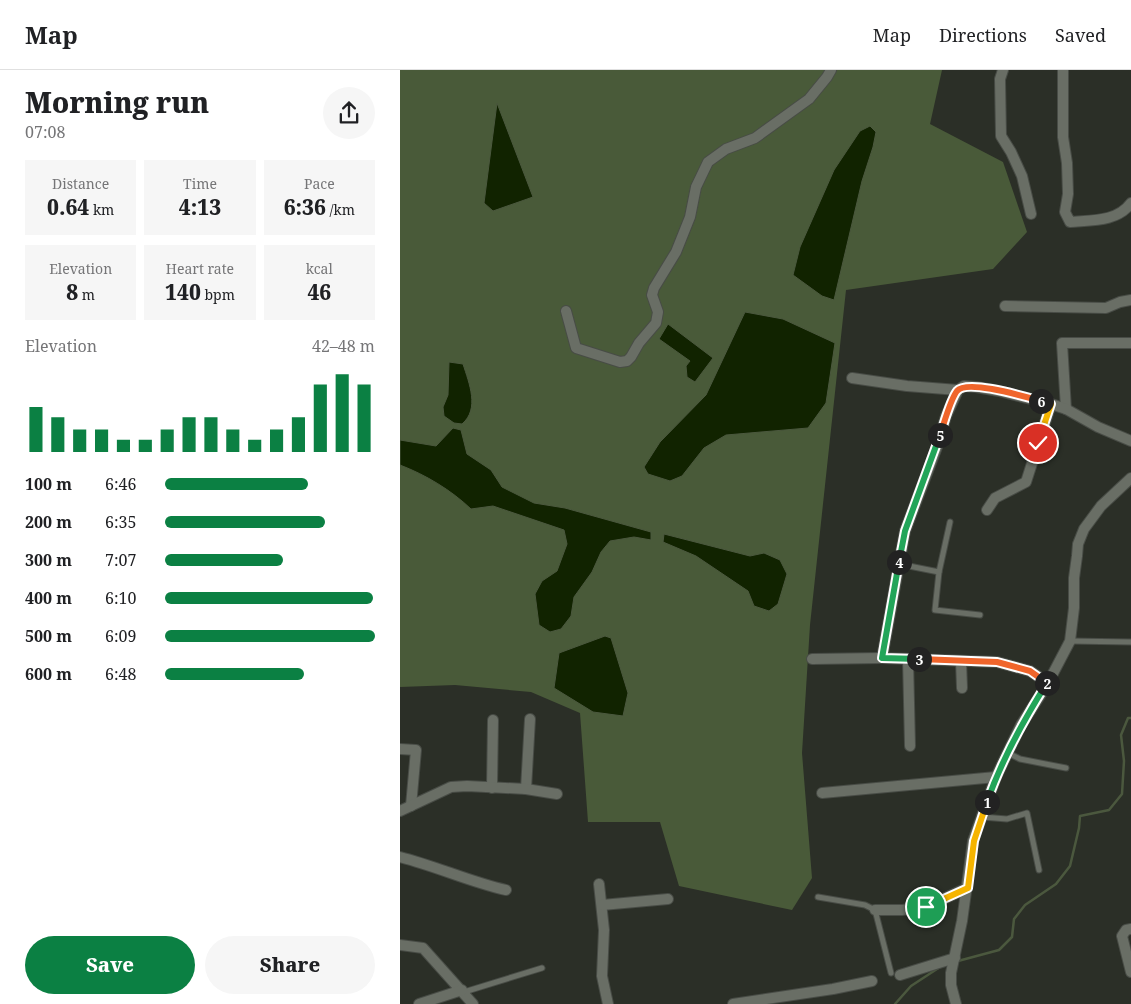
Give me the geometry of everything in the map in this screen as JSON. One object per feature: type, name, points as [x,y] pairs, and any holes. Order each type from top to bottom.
[{"type":"street","points":[[566,311],[576,348],[620,362],[627,361],[656,323],[658,312],[652,294],[676,252],[690,217],[696,187],[708,162],[726,149],[755,138],[809,99],[831,70]]},
{"type":"street","points":[[1002,70],[1000,79],[1001,136],[1022,176],[1031,214]]},
{"type":"street","points":[[1063,70],[1063,137],[1067,163],[1068,194],[1065,212],[1070,222],[1110,219],[1127,209],[1131,203]]},
{"type":"street","points":[[1005,306],[1106,308],[1131,300]]},
{"type":"street","points":[[1066,409],[1062,342],[1131,343]]},
{"type":"street","points":[[852,378],[906,386],[958,390]]},
{"type":"street","points":[[882,658],[905,531],[938,444],[946,416],[958,390],[964,386],[984,388],[1051,404],[1066,409],[1098,427],[1131,441]]},
{"type":"street","points":[[987,510],[995,498],[1026,482],[1051,404]]},
{"type":"street","points":[[956,1004],[951,985],[951,973],[968,888],[974,841],[996,777],[1021,725],[1048,683],[1070,641],[1078,544],[1084,529],[1101,506],[1131,478]]},
{"type":"street","points":[[812,659],[882,658],[997,662],[1030,671],[1048,683]]},
{"type":"street","points":[[908,660],[910,746]]},
{"type":"street","points":[[961,660],[962,688]]},
{"type":"street","points":[[526,790],[530,719]]},
{"type":"street","points":[[492,788],[494,720]]},
{"type":"street","points":[[400,749],[416,750],[411,806]]},
{"type":"street","points":[[822,793],[996,777]]},
{"type":"street","points":[[400,811],[451,787],[467,786],[557,794]]},
{"type":"street","points":[[400,857],[429,864],[473,881],[506,890]]},
{"type":"street","points":[[599,884],[604,930],[603,986],[608,1004]]},
{"type":"street","points":[[875,910],[902,910],[926,907],[968,888]]},
{"type":"street","points":[[602,905],[668,899]]},
{"type":"street","points":[[1131,929],[1126,930],[1122,936],[1131,972]]},
{"type":"street","points":[[400,945],[423,948],[473,1004]]},
{"type":"street","points":[[895,974],[955,958]]},
{"type":"street","points":[[734,1004],[774,1001],[872,981]]},
{"type":"street","points":[[419,1004],[462,991]]},
{"type":"lane","points":[[950,522],[939,572],[935,610],[980,615]]},
{"type":"lane","points":[[899,564],[939,572]]},
{"type":"lane","points":[[1070,641],[1131,642]]},
{"type":"lane","points":[[1008,753],[1020,759],[1066,768]]},
{"type":"lane","points":[[982,817],[1007,819],[1027,813],[1039,870]]},
{"type":"lane","points":[[818,897],[865,904],[875,910],[895,974]]},
{"type":"lane","points":[[462,991],[542,968]]},
{"type":"shaded area","points":[[400,70],[942,70],[930,124],[1003,162],[1027,232],[993,269],[846,290],[810,625],[802,753],[812,878],[792,910],[679,886],[660,822],[588,822],[580,713],[531,692],[455,685],[400,687]]},
{"type":"shaded area","points":[[497,103],[533,197],[493,211],[484,203]]},
{"type":"shaded area","points":[[870,126],[876,132],[873,147],[862,181],[834,300],[822,296],[793,275],[800,247],[834,170],[860,131]]},
{"type":"shaded area","points":[[745,312],[783,319],[835,343],[826,403],[808,428],[726,435],[704,448],[682,476],[670,481],[648,474],[644,467],[660,442],[706,395]]},
{"type":"shaded area","points":[[668,324],[713,358],[695,382],[687,377],[686,366],[690,361],[659,339]]},
{"type":"shaded area","points":[[449,362],[463,364],[472,396],[471,411],[462,424],[454,423],[444,416],[443,407],[448,395]]},
{"type":"shaded area","points":[[453,428],[461,430],[467,454],[491,470],[502,487],[534,503],[565,508],[651,532],[651,540],[634,537],[610,541],[601,552],[592,572],[574,597],[571,616],[561,629],[550,632],[539,625],[535,594],[542,581],[557,571],[567,544],[564,530],[493,506],[471,509],[438,484],[400,465],[400,440],[436,446]]},
{"type":"shaded area","points":[[664,534],[750,556],[764,553],[780,560],[787,574],[778,604],[769,611],[754,606],[748,591],[696,556],[663,542]]},
{"type":"shaded area","points":[[605,636],[611,638],[628,693],[623,716],[593,712],[554,688],[559,653]]},
{"type":"waterway","points":[[958,961],[999,950],[1012,937],[1014,919],[1025,905],[1056,884],[1070,866],[1080,816],[1109,810],[1122,794],[1124,761],[1121,735],[1128,718],[1131,718]]},
{"type":"waterway","points":[[895,1004],[911,986],[940,967]]},
{"type":"route","points":[[926,907],[968,888],[974,841],[996,777],[1021,725],[1048,683],[1030,671],[997,662],[882,658],[905,531],[938,444],[946,416],[958,390],[964,386],[999,391],[1051,404],[1038,443]]}]
